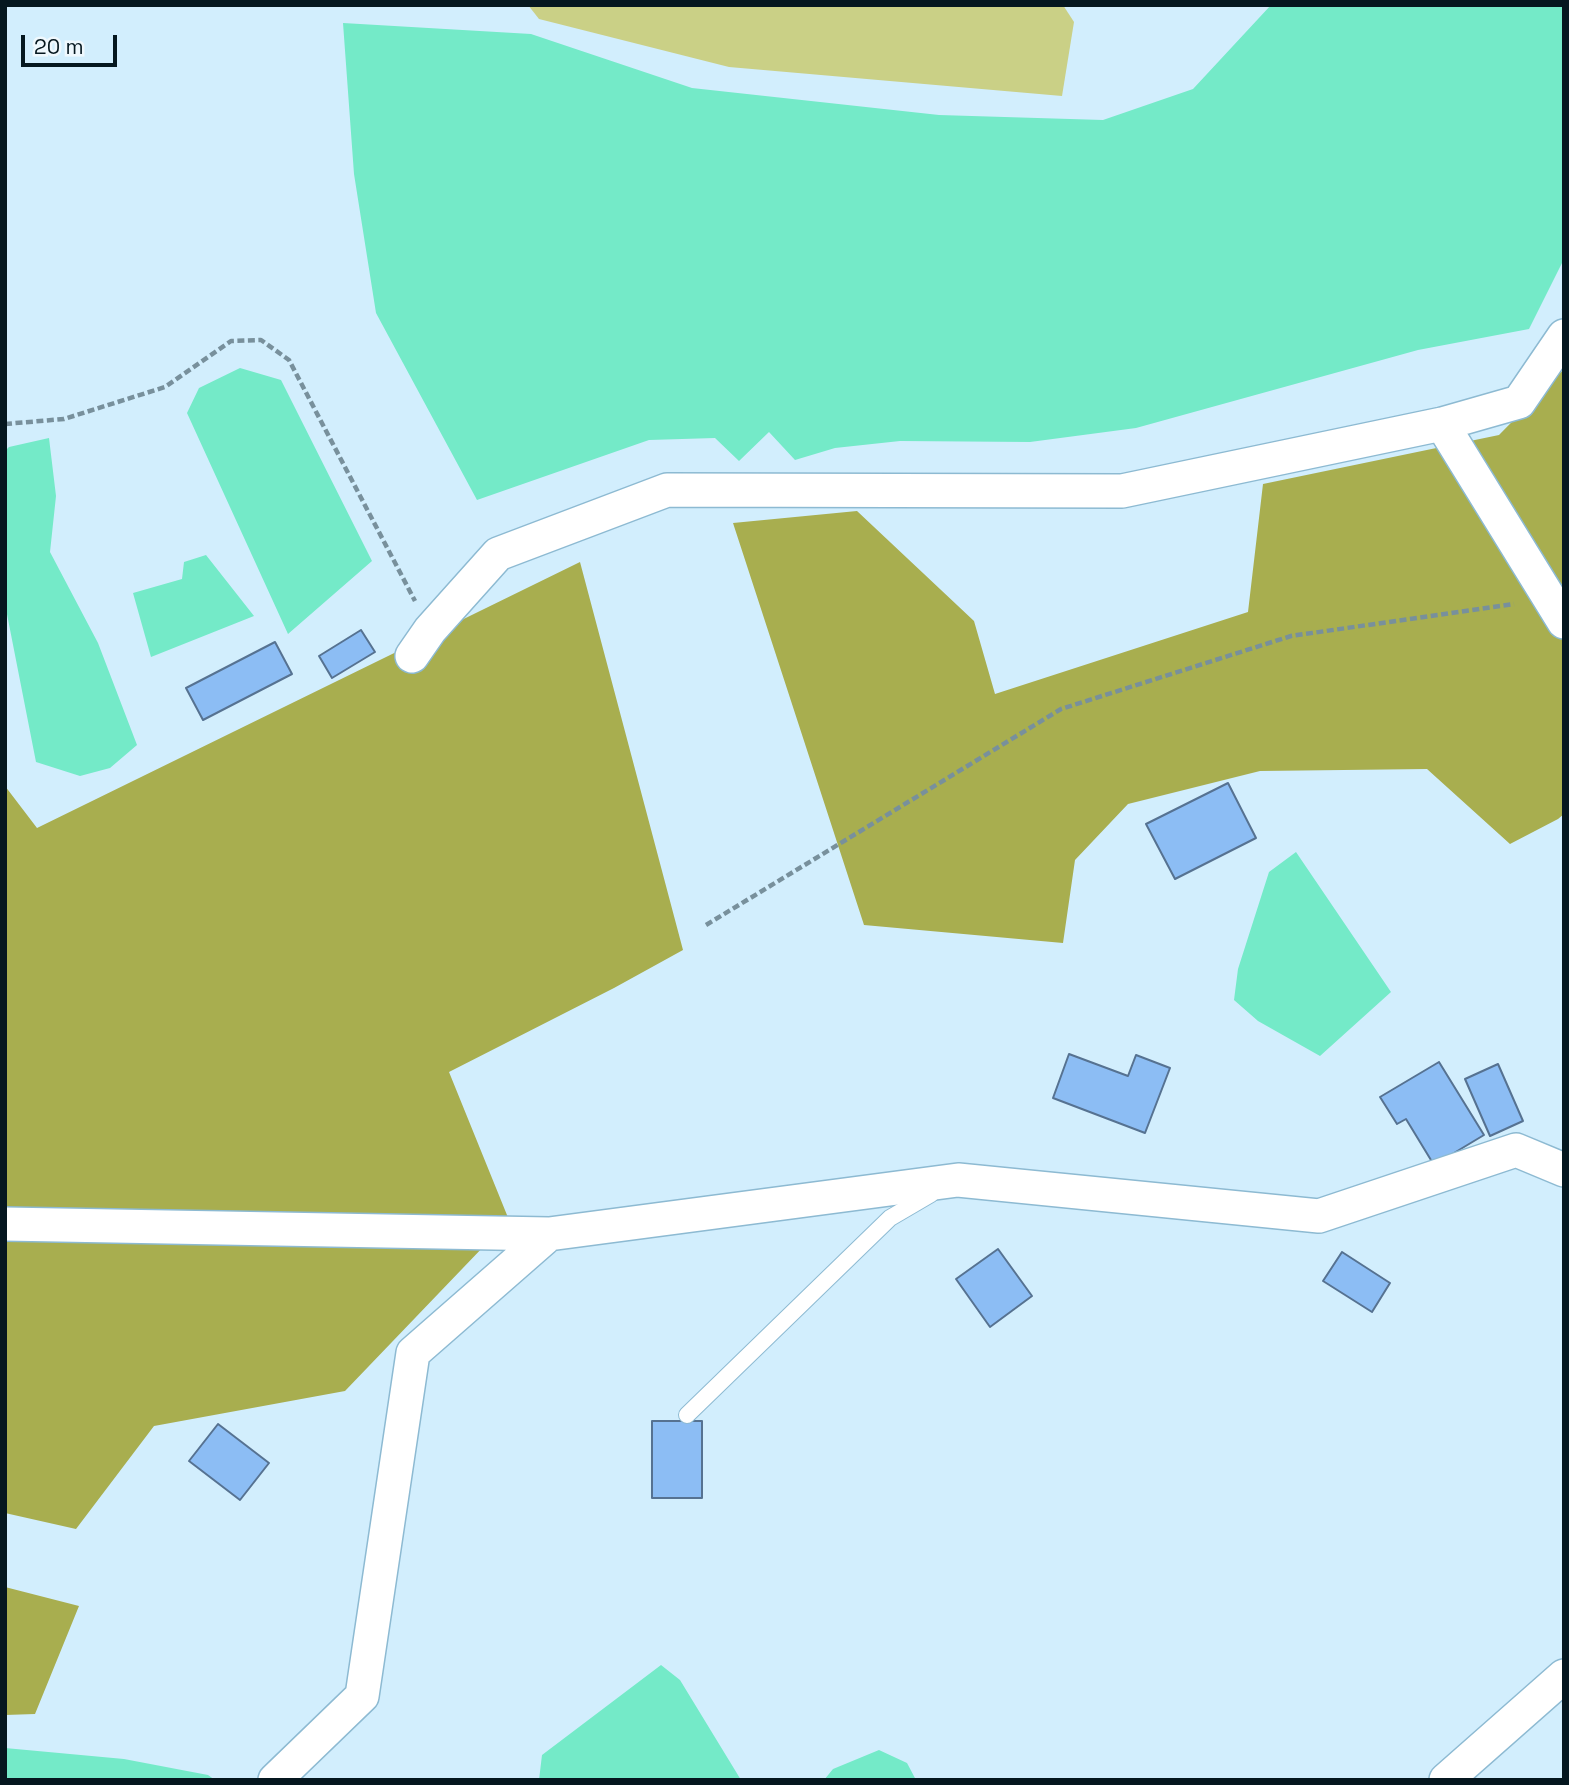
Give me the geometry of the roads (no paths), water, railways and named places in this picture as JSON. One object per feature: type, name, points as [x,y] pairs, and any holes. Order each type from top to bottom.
[{"type":"street","points":[[421,643],[498,554],[667,490],[1122,491],[1442,424],[1519,402],[1564,336]]},
{"type":"street","points":[[1442,424],[1557,611]]},
{"type":"street","points":[[5,1224],[549,1234],[958,1180],[1319,1216],[1516,1150],[1564,1170]]},
{"type":"street","points":[[275,1780],[362,1696],[413,1353],[549,1234]]},
{"type":"street","points":[[1446,1780],[1564,1676]]},
{"type":"lane","points":[[687,1415],[890,1218],[908,1205],[958,1180]]}]
